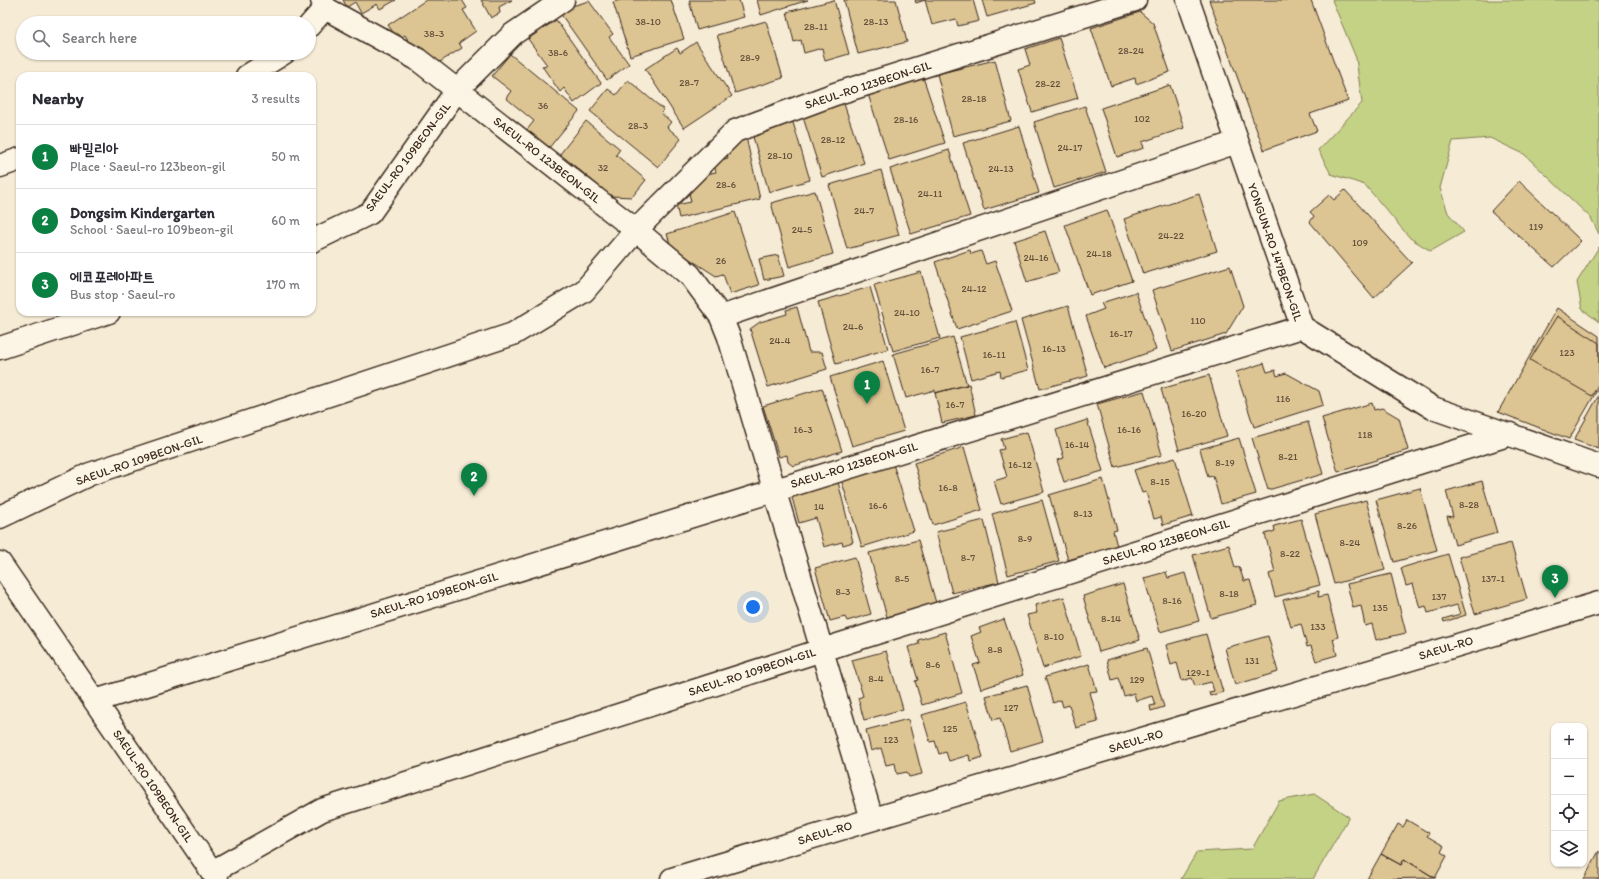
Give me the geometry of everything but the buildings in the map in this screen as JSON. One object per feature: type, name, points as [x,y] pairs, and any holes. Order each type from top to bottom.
[{"type":"street","points":[[458,90],[513,34],[563,0]]},
{"type":"street","name":"SAEUL-RO 123BEON-GIL","points":[[636,230],[735,131],[835,94],[1135,0]]},
{"type":"street","name":"YONGUN-RO 147BEON-GIL","points":[[1188,0],[1302,327],[1433,408],[1599,466]]},
{"type":"street","points":[[316,16],[324,4]]},
{"type":"street","name":"SAEUL-RO 123BEON-GIL","points":[[324,4],[417,59],[636,230],[690,275],[721,317],[729,336],[872,819]]},
{"type":"street","points":[[253,72],[273,60]]},
{"type":"street","name":"SAEUL-RO 109BEON-GIL","points":[[316,239],[370,213],[458,90]]},
{"type":"street","points":[[721,317],[1237,142]]},
{"type":"street","points":[[0,166],[16,160]]},
{"type":"street","name":"SAEUL-RO 109BEON-GIL","points":[[0,517],[90,474],[513,334],[584,291],[636,230]]},
{"type":"street","points":[[0,348],[97,316]]},
{"type":"street","name":"SAEUL-RO 123BEON-GIL","points":[[774,490],[1302,327]]},
{"type":"street","name":"SAEUL-RO 123BEON-GIL","points":[[822,650],[1511,434]]},
{"type":"street","name":"SAEUL-RO 109BEON-GIL","points":[[95,701],[774,490]]},
{"type":"street","name":"SAEUL-RO 109BEON-GIL","points":[[0,563],[214,876],[322,810],[822,650]]},
{"type":"street","name":"SAEUL-RO","points":[[672,879],[1599,603]]},
{"type":"green space","points":[[1332,0],[1599,0],[1599,234],[1591,218],[1524,154],[1490,138],[1453,141],[1440,188],[1448,213],[1464,232],[1431,251],[1410,238],[1365,185],[1331,174],[1318,150],[1362,103],[1356,58]]},
{"type":"green space","points":[[1599,247],[1599,322],[1582,309],[1577,282]]},
{"type":"green space","points":[[1314,794],[1349,817],[1313,879],[1181,879],[1197,852],[1252,849],[1279,801]]},
{"type":"place","name":"빠밀리아","points":[[867,404]]},
{"type":"place","name":"Dongsim Kindergarten","points":[[474,496]]},
{"type":"place","name":"에코포레아파트","points":[[1555,598]]}]
